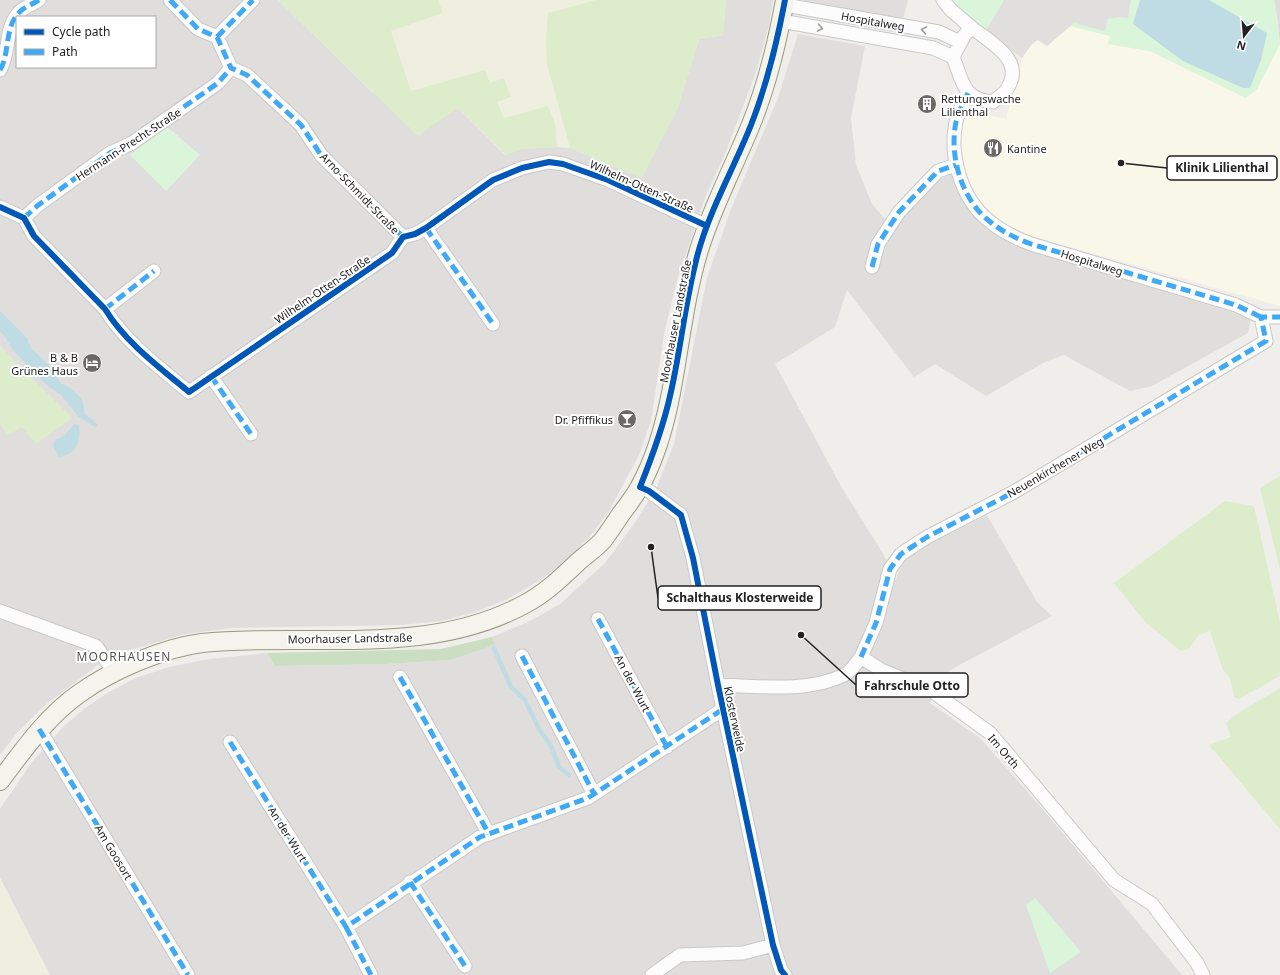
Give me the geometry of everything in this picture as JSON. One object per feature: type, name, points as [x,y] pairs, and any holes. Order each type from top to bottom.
[{"type":"street","points":[[17,16],[21,10],[39,0]]},
{"type":"street","points":[[170,0],[198,29],[217,37],[231,68]]},
{"type":"street","points":[[217,37],[253,0]]},
{"type":"street","points":[[943,0],[951,10],[971,28],[1011,60],[1013,70],[1007,90],[993,102],[979,100],[968,94],[953,57],[960,42],[971,28]]},
{"type":"street","name":"Hospitalweg","points":[[784,9],[939,32],[960,42]]},
{"type":"street","name":"Hospitalweg","points":[[784,9],[933,48],[953,57]]},
{"type":"street","name":"Moorhauser Landstraße","points":[[0,782],[39,729],[79,694],[114,672],[153,656],[199,644],[275,640],[372,640],[422,637],[462,629],[505,614],[527,603],[551,588],[603,539],[640,487],[662,428],[670,396],[698,253],[707,226],[751,125],[769,77],[784,9]]},
{"type":"street","points":[[0,70],[5,62],[10,26],[16,17]]},
{"type":"street","name":"Hermann-Precht-Straße","points":[[24,218],[37,206],[110,153],[132,143],[218,83],[231,68]]},
{"type":"street","name":"Arno-Schmidt-Straße","points":[[231,68],[246,75],[301,126],[321,155],[403,237]]},
{"type":"street","name":"Hospitalweg","points":[[968,94],[956,121],[953,143],[956,165],[969,198],[987,219],[1009,235],[1031,244],[1236,305],[1261,317]]},
{"type":"street","name":"Wilhelm-Otten-Straße","points":[[24,218],[34,236],[105,309],[113,323],[143,353],[189,392],[392,253],[403,237],[415,234],[426,228],[493,180],[522,168],[549,162],[563,164],[608,180],[707,226]]},
{"type":"street","points":[[872,267],[878,244],[899,212],[938,171],[956,165]]},
{"type":"street","points":[[0,207],[24,218]]},
{"type":"street","points":[[426,228],[493,324]]},
{"type":"street","points":[[105,309],[154,272]]},
{"type":"street","points":[[1261,317],[1280,317]]},
{"type":"street","name":"Neuenkirchener Weg","points":[[861,657],[876,623],[890,569],[901,554],[926,537],[1014,492],[1266,341],[1261,317]]},
{"type":"street","points":[[211,376],[251,434]]},
{"type":"street","name":"Klosterweide","points":[[640,487],[649,491],[681,515],[693,558],[723,710],[773,946],[781,970],[785,975]]},
{"type":"street","points":[[0,611],[96,646],[114,672]]},
{"type":"street","name":"An der Wurt","points":[[598,619],[667,747]]},
{"type":"street","points":[[522,656],[594,794]]},
{"type":"street","points":[[718,685],[786,688],[827,681],[846,674],[861,657]]},
{"type":"street","name":"Im Orth","points":[[861,657],[881,670],[932,691],[990,733],[1114,880],[1152,904],[1197,963],[1204,975]]},
{"type":"street","points":[[400,677],[488,834]]},
{"type":"street","points":[[346,927],[410,882],[480,836],[588,798],[723,710]]},
{"type":"street","name":"Am Goosort","points":[[39,729],[188,975]]},
{"type":"street","name":"An der Wurt","points":[[230,742],[346,927],[371,975]]},
{"type":"street","points":[[410,882],[466,966]]},
{"type":"street","points":[[652,975],[680,955],[743,953],[773,946]]},
{"type":"shaded area","points":[[0,0],[278,0],[373,93],[458,108],[505,155],[522,149],[557,147],[570,148],[604,162],[677,110],[699,39],[723,35],[726,0],[773,0],[769,25],[756,72],[727,149],[705,198],[678,277],[664,334],[651,421],[639,455],[609,511],[592,534],[566,562],[508,599],[476,612],[441,621],[402,625],[232,628],[185,634],[110,656],[44,706],[17,733],[0,755]]},
{"type":"shaded area","points":[[804,0],[908,0],[903,19],[803,2]]},
{"type":"shaded area","points":[[1004,0],[1131,0],[1128,18],[1118,17],[1108,19],[1105,31],[1074,23],[1047,46],[1038,40],[1032,44],[1022,58],[986,31]]},
{"type":"shaded area","points":[[1274,0],[1280,0],[1280,45],[1277,17]]},
{"type":"shaded area","points":[[1070,26],[1110,36],[1108,44],[1150,51],[1246,98],[1257,89],[1280,44],[1280,306],[1014,231],[994,216],[978,198],[964,172],[959,153],[960,127],[968,116],[985,114],[1006,119],[1022,58],[1032,44],[1038,40],[1047,46]]},
{"type":"shaded area","points":[[798,34],[865,46],[851,118],[856,165],[872,204],[885,219],[899,221],[933,182],[952,174],[958,193],[968,209],[992,232],[1018,245],[1049,256],[1251,318],[1248,333],[1152,386],[1130,391],[1064,355],[1045,362],[986,396],[935,364],[914,377],[847,290],[835,327],[775,364],[842,488],[882,552],[896,579],[903,562],[914,552],[987,515],[1037,602],[1052,616],[950,670],[930,703],[981,739],[1040,806],[1182,975],[50,975],[0,878],[0,809],[32,762],[63,727],[85,708],[109,692],[136,678],[169,667],[209,659],[267,653],[275,666],[387,664],[450,660],[495,644],[492,637],[530,621],[560,604],[605,563],[636,521],[656,489],[674,444],[707,278],[731,209],[778,98]]},
{"type":"green space","points":[[278,0],[438,0],[443,13],[391,31],[411,91],[485,70],[490,83],[504,78],[511,97],[497,102],[504,118],[548,106],[555,124],[557,147],[522,149],[506,155],[458,108],[418,136]]},
{"type":"green space","points":[[438,0],[596,0],[548,13],[547,64],[570,148],[557,147],[555,124],[504,118],[497,102],[504,78],[490,83],[485,70],[411,91],[391,31],[443,13]]},
{"type":"green space","points":[[596,0],[726,0],[723,35],[699,39],[677,110],[642,178],[570,148],[547,64],[546,42],[548,13]]},
{"type":"green space","points":[[954,0],[1004,0],[986,31],[967,17]]},
{"type":"green space","points":[[1131,0],[1274,0],[1280,44],[1257,89],[1246,98],[1150,51],[1108,44],[1110,36],[1070,26],[1074,22],[1118,17],[1128,18]]},
{"type":"green space","points":[[166,126],[200,155],[166,191],[130,155]]},
{"type":"green space","points":[[0,346],[72,418],[36,444],[22,427],[7,436],[0,424]]},
{"type":"green space","points":[[1280,476],[1280,570],[1260,488]]},
{"type":"green space","points":[[1225,501],[1254,506],[1280,623],[1280,676],[1239,699],[1234,697],[1230,678],[1223,670],[1210,631],[1199,635],[1189,649],[1181,651],[1146,623],[1114,583]]},
{"type":"green space","points":[[492,637],[495,644],[450,660],[387,664],[275,666],[267,653],[441,649]]},
{"type":"green space","points":[[1280,688],[1280,829],[1209,745],[1231,737],[1226,723],[1232,717]]},
{"type":"green space","points":[[0,878],[50,975],[0,975]]},
{"type":"green space","points":[[1035,898],[1081,952],[1050,973],[1026,905]]},
{"type":"water","points":[[1140,0],[1209,0],[1267,33],[1261,60],[1250,88],[1243,88],[1183,61],[1133,24]]},
{"type":"water","points":[[0,311],[27,338],[31,348],[54,370],[59,382],[72,389],[82,399],[85,414],[98,425],[95,427],[79,417],[61,395],[43,382],[13,350],[4,335],[0,332]]},
{"type":"water","points":[[74,424],[79,425],[78,442],[74,450],[65,456],[59,457],[53,445],[55,440],[64,436]]},
{"type":"waterway","points":[[494,648],[511,687],[525,700],[538,727],[552,748],[559,767],[569,775]]},
{"type":"marked path","points":[[16,16],[23,9],[39,0]]},
{"type":"marked path","points":[[170,0],[198,29],[217,37],[231,68],[247,75],[301,125],[321,155],[403,237]]},
{"type":"marked path","points":[[217,37],[253,0]]},
{"type":"marked path","points":[[0,70],[3,63],[10,30],[16,17]]},
{"type":"marked path","points":[[24,218],[37,206],[110,153],[132,143],[218,83],[231,68]]},
{"type":"marked path","points":[[968,93],[956,122],[954,135],[956,162],[964,188],[971,200],[979,211],[998,228],[1031,244],[1236,305],[1261,317]]},
{"type":"marked path","points":[[872,267],[878,244],[899,212],[938,171],[956,165]]},
{"type":"marked path","points":[[426,228],[493,324]]},
{"type":"marked path","points":[[105,309],[154,271]]},
{"type":"marked path","points":[[861,657],[876,623],[890,569],[901,554],[927,537],[1014,492],[1266,341],[1261,317],[1280,317]]},
{"type":"marked path","points":[[211,376],[251,434]]},
{"type":"marked path","points":[[598,619],[667,747]]},
{"type":"marked path","points":[[522,656],[594,794]]},
{"type":"marked path","points":[[400,677],[489,834]]},
{"type":"marked path","points":[[230,742],[346,927],[480,837],[588,798],[723,709]]},
{"type":"marked path","points":[[39,729],[188,975]]},
{"type":"marked path","points":[[410,882],[465,966]]},
{"type":"marked path","points":[[346,927],[371,975]]},
{"type":"cycle path","points":[[785,0],[779,32],[757,110],[709,220],[698,253],[667,408],[657,442],[640,487],[649,491],[681,515],[693,558],[718,685],[773,945],[781,970],[785,975]]},
{"type":"cycle path","points":[[0,207],[24,218],[34,236],[105,309],[132,343],[189,392],[392,253],[403,237],[415,234],[426,228],[493,180],[522,168],[549,162],[563,164],[608,180],[707,226]]},
{"type":"place","name":"Rettungswache Lilienthal","points":[[927,104]]},
{"type":"place","name":"Kantine","points":[[993,148]]},
{"type":"place","name":"Klinik Lilienthal","points":[[1121,163]]},
{"type":"place","name":"B & B Grünes Haus","points":[[92,363]]},
{"type":"place","name":"Dr. Pfiffikus","points":[[627,419]]},
{"type":"place","name":"Schalthaus Klosterweide","points":[[651,547]]},
{"type":"place","name":"Fahrschule Otto","points":[[801,635]]},
{"type":"district","name":"MOORHAUSEN","points":[[124,656]]}]
